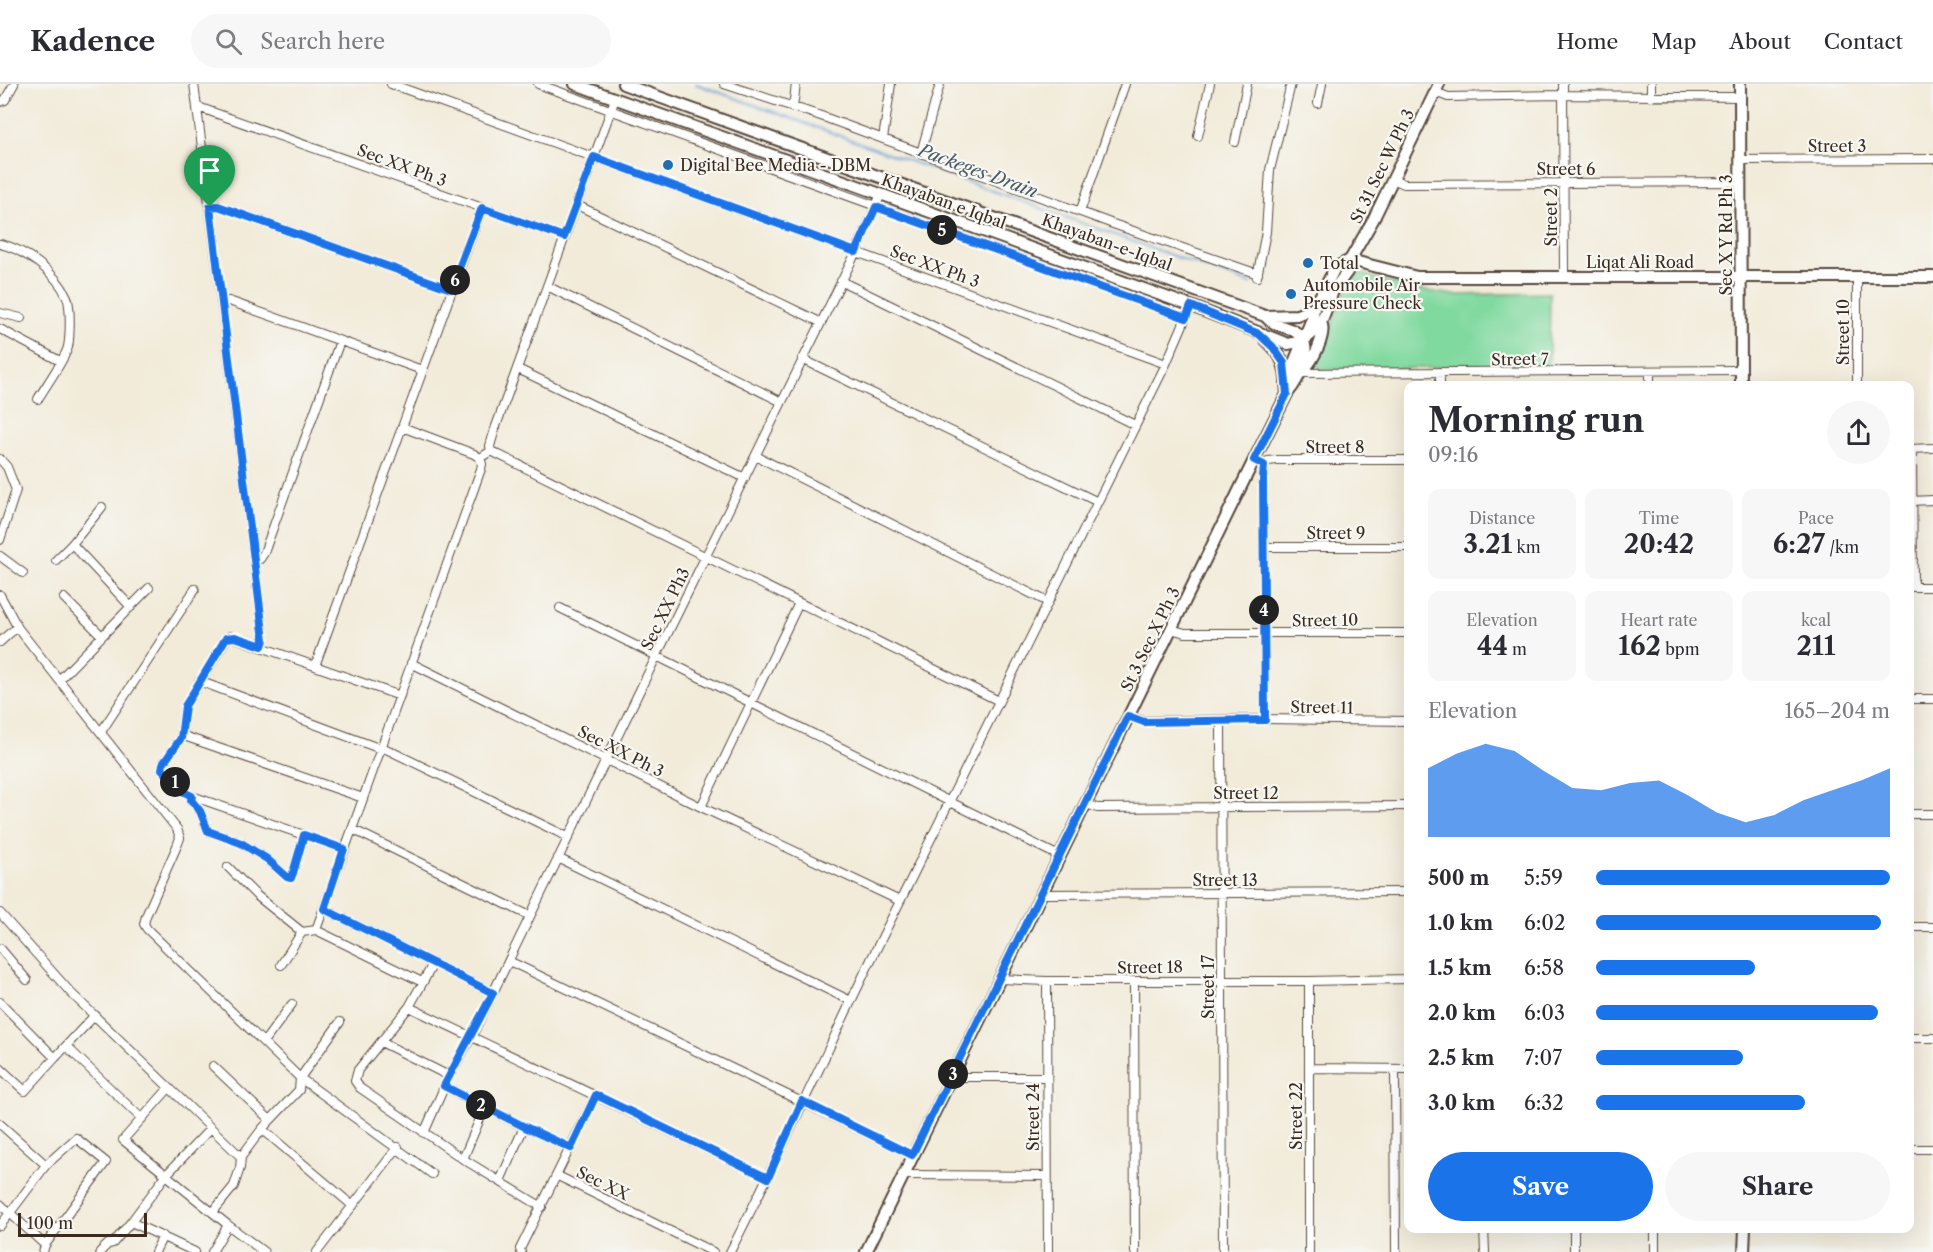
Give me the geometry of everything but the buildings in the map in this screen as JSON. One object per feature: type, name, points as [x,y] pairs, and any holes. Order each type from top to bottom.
[{"type":"main road","name":"Khayaban e Iqbal","points":[[575,84],[1191,306],[1259,334],[1288,344],[1303,341]]},
{"type":"main road","name":"Khayaban-e-Iqbal","points":[[623,84],[1265,316],[1269,321],[1295,332],[1303,341]]},
{"type":"main road","name":"Sec X Y Rd Ph 3","points":[[1740,84],[1741,381]]},
{"type":"main road","name":"St 31 Sec W Ph 3","points":[[1303,341],[1316,332],[1333,291],[1347,272],[1350,260],[1373,220],[1437,88]]},
{"type":"main road","points":[[774,156],[781,140]]},
{"type":"main road","name":"St 31 Sec W Ph 3","points":[[1303,341],[1314,308],[1335,268],[1350,260]]},
{"type":"main road","name":"Liqat Ali Road","points":[[1350,260],[1417,277],[1933,277]]},
{"type":"main road","points":[[1265,316],[1297,315],[1314,308]]},
{"type":"main road","points":[[1300,373],[1308,366],[1324,330],[1321,321]]},
{"type":"main road","points":[[1259,334],[1282,358],[1287,394]]},
{"type":"main road","points":[[1286,382],[1303,341]]},
{"type":"main road","name":"St 3 Sec X Ph 3","points":[[866,1252],[1171,629],[1259,463],[1287,394],[1294,387],[1300,373],[1306,352],[1303,341]]},
{"type":"main road","points":[[1744,1252],[1745,1233]]},
{"type":"street","points":[[0,102],[5,100],[14,84]]},
{"type":"street","points":[[194,84],[255,560],[264,640],[262,646]]},
{"type":"street","name":"Sec XX Ph 3","points":[[391,84],[1166,364]]},
{"type":"street","points":[[537,84],[1186,318]]},
{"type":"street","points":[[724,84],[749,88],[793,108],[1257,276],[1266,232],[1270,170],[1291,84]]},
{"type":"street","points":[[793,108],[796,84]]},
{"type":"street","points":[[883,139],[891,84]]},
{"type":"street","points":[[921,153],[940,84]]},
{"type":"street","points":[[1080,212],[1125,84]]},
{"type":"street","points":[[1198,136],[1210,84]]},
{"type":"street","points":[[1235,142],[1247,84]]},
{"type":"street","points":[[1318,103],[1322,84]]},
{"type":"street","name":"Street 2","points":[[1563,84],[1564,278]]},
{"type":"street","points":[[1650,84],[1651,97]]},
{"type":"street","points":[[1437,88],[1448,97],[1564,95],[1740,97]]},
{"type":"street","points":[[491,451],[490,446],[495,429],[519,369],[564,237],[615,99]]},
{"type":"street","name":"Sec XX Ph 3","points":[[198,107],[564,237]]},
{"type":"street","name":"Street 3","points":[[1741,160],[1933,159]]},
{"type":"street","name":"Street 6","points":[[1393,179],[1404,184],[1741,182]]},
{"type":"street","name":"Sec XX Ph3","points":[[423,1133],[444,1086],[472,1036],[856,252],[881,194]]},
{"type":"street","points":[[577,205],[820,322]]},
{"type":"street","points":[[210,207],[218,206],[451,289]]},
{"type":"street","points":[[315,666],[482,208]]},
{"type":"street","points":[[0,244],[20,250],[38,262],[57,282],[67,297],[68,349],[38,399]]},
{"type":"street","name":"Street 10","points":[[1857,278],[1857,381]]},
{"type":"street","points":[[841,281],[1135,425]]},
{"type":"street","points":[[547,286],[782,402]]},
{"type":"street","points":[[221,302],[229,301],[422,370]]},
{"type":"street","points":[[730,1252],[768,1178],[802,1101],[851,1001],[1166,364],[1191,306]]},
{"type":"street","points":[[0,313],[21,318]]},
{"type":"street","points":[[0,329],[60,361]]},
{"type":"street","points":[[255,560],[260,559],[264,553],[340,341]]},
{"type":"street","points":[[802,359],[1098,502]]},
{"type":"street","points":[[519,369],[745,478]]},
{"type":"street","name":"Street 7","points":[[1300,373],[1440,374],[1741,370]]},
{"type":"street","points":[[1650,372],[1650,381]]},
{"type":"street","points":[[1440,374],[1440,381]]},
{"type":"street","points":[[316,930],[482,464],[480,458],[474,453],[402,428]]},
{"type":"street","points":[[1914,449],[1933,448]]},
{"type":"street","points":[[480,458],[491,451]]},
{"type":"street","points":[[491,451],[999,701]]},
{"type":"street","points":[[756,456],[1048,602]]},
{"type":"street","points":[[0,459],[7,467],[16,490],[0,540]]},
{"type":"street","name":"Street 8","points":[[1259,463],[1277,460],[1404,460]]},
{"type":"street","points":[[1259,463],[1263,478],[1265,720]]},
{"type":"street","points":[[1914,501],[1933,500]]},
{"type":"street","points":[[56,560],[102,507]]},
{"type":"street","points":[[72,544],[131,607]]},
{"type":"street","name":"Street 9","points":[[1264,547],[1404,547]]},
{"type":"street","points":[[0,556],[23,573]]},
{"type":"street","points":[[1914,587],[1933,587]]},
{"type":"street","points":[[59,680],[149,588]]},
{"type":"street","points":[[101,732],[195,589]]},
{"type":"street","points":[[0,596],[18,628],[177,829],[180,838],[144,924],[153,936],[300,1078],[432,1174]]},
{"type":"street","points":[[64,598],[102,636]]},
{"type":"street","points":[[701,807],[799,603]]},
{"type":"street","points":[[560,608],[1059,856]]},
{"type":"street","points":[[0,642],[18,628]]},
{"type":"street","name":"Street 10","points":[[1171,629],[1185,633],[1404,633]]},
{"type":"street","points":[[344,849],[192,796],[184,792],[162,769],[163,764],[179,742],[185,706],[226,638],[235,637],[262,646],[400,696]]},
{"type":"street","name":"Sec XX Ph 3","points":[[411,663],[607,758],[701,807],[900,902]]},
{"type":"street","points":[[199,681],[381,748],[568,837]]},
{"type":"street","points":[[1914,699],[1933,699]]},
{"type":"street","name":"Street 11","points":[[1128,716],[1144,722],[1404,721]]},
{"type":"street","name":"Street 17","points":[[1221,721],[1222,1252]]},
{"type":"street","points":[[181,735],[363,798]]},
{"type":"street","points":[[192,796],[191,800],[200,811],[208,831],[241,843],[267,859],[287,877],[291,878],[304,835]]},
{"type":"street","name":"Street 12","points":[[1085,803],[1097,808],[1404,806]]},
{"type":"street","points":[[1914,814],[1933,814]]},
{"type":"street","points":[[352,829],[530,916]]},
{"type":"street","points":[[558,858],[851,1001]]},
{"type":"street","points":[[228,867],[256,895],[302,932],[316,930],[422,982]]},
{"type":"street","name":"Street 13","points":[[1041,894],[1404,892]]},
{"type":"street","points":[[324,909],[493,993]]},
{"type":"street","points":[[0,913],[71,993],[241,1157]]},
{"type":"street","points":[[1914,927],[1933,927]]},
{"type":"street","points":[[281,964],[302,932]]},
{"type":"street","points":[[0,948],[27,980]]},
{"type":"street","points":[[509,961],[912,1155]]},
{"type":"street","points":[[434,964],[409,1007],[358,1070],[355,1081],[360,1088],[423,1133],[542,1207]]},
{"type":"street","name":"Street 18","points":[[1000,979],[1047,981],[1404,979]]},
{"type":"street","name":"Street 24","points":[[1047,981],[1048,1252]]},
{"type":"street","points":[[1134,981],[1135,1252]]},
{"type":"street","name":"Street 22","points":[[1309,981],[1309,1252]]},
{"type":"street","points":[[0,1002],[55,1058]]},
{"type":"street","points":[[264,1042],[292,1004]]},
{"type":"street","points":[[409,1007],[768,1178]]},
{"type":"street","points":[[0,1068],[25,1091],[94,1015]]},
{"type":"street","points":[[213,1212],[234,1186],[241,1157],[262,1129],[299,1090],[300,1078],[340,1022]]},
{"type":"street","points":[[1914,1038],[1933,1038]]},
{"type":"street","points":[[381,1042],[449,1076]]},
{"type":"street","points":[[66,1046],[142,1119]]},
{"type":"street","points":[[213,1065],[270,1120]]},
{"type":"street","points":[[1310,1068],[1404,1069]]},
{"type":"street","points":[[1395,1069],[1396,1252]]},
{"type":"street","points":[[952,1077],[1047,1077]]},
{"type":"street","points":[[444,1086],[571,1148]]},
{"type":"street","points":[[169,1088],[123,1140],[264,1252]]},
{"type":"street","points":[[558,1176],[596,1095]]},
{"type":"street","points":[[463,1159],[485,1107]]},
{"type":"street","points":[[0,1124],[46,1165]]},
{"type":"street","points":[[501,1182],[525,1127]]},
{"type":"street","points":[[100,1252],[108,1244],[113,1243],[166,1175],[211,1128]]},
{"type":"street","points":[[262,1129],[353,1206]]},
{"type":"street","points":[[0,1204],[10,1214],[44,1249],[106,1162],[76,1138],[46,1165],[10,1214],[0,1226]]},
{"type":"street","points":[[317,1252],[398,1148]]},
{"type":"street","points":[[1914,1149],[1933,1149]]},
{"type":"street","points":[[902,1175],[1047,1176]]},
{"type":"street","name":"Sec XX","points":[[521,1252],[520,1249],[558,1176],[713,1252]]},
{"type":"street","points":[[131,1222],[195,1252]]},
{"type":"street","points":[[212,1252],[228,1225]]},
{"type":"street","points":[[1484,1233],[1485,1252]]},
{"type":"street","points":[[1574,1233],[1574,1252]]},
{"type":"street","points":[[1655,1233],[1655,1252]]},
{"type":"street","points":[[156,1252],[164,1236]]},
{"type":"green space","points":[[1359,273],[1414,289],[1454,295],[1550,293],[1549,366],[1319,370],[1318,362],[1349,279]]},
{"type":"waterway","name":"Packeges Drain","points":[[696,84],[1251,284]]},
{"type":"place","name":"Digital Bee Media - DBM","points":[[668,165]]},
{"type":"place","name":"Total","points":[[1308,263]]},
{"type":"place","name":"Automobile Air Pressure Check","points":[[1291,294]]},
{"type":"route","points":[[594,157],[856,252],[876,207],[1186,318],[1191,306],[1259,334],[1282,358],[1287,394],[1254,460],[1264,465],[1265,720],[1144,722],[1128,716],[912,1155],[802,1101],[768,1178],[596,1095],[571,1148],[444,1086],[493,993],[324,909],[344,849],[304,835],[291,878],[287,877],[267,859],[241,843],[208,831],[200,811],[191,800],[192,796],[184,792],[162,769],[181,738],[185,706],[226,638],[235,637],[262,646],[264,640],[210,207],[218,206],[451,289],[482,208],[564,237],[594,157]]}]
